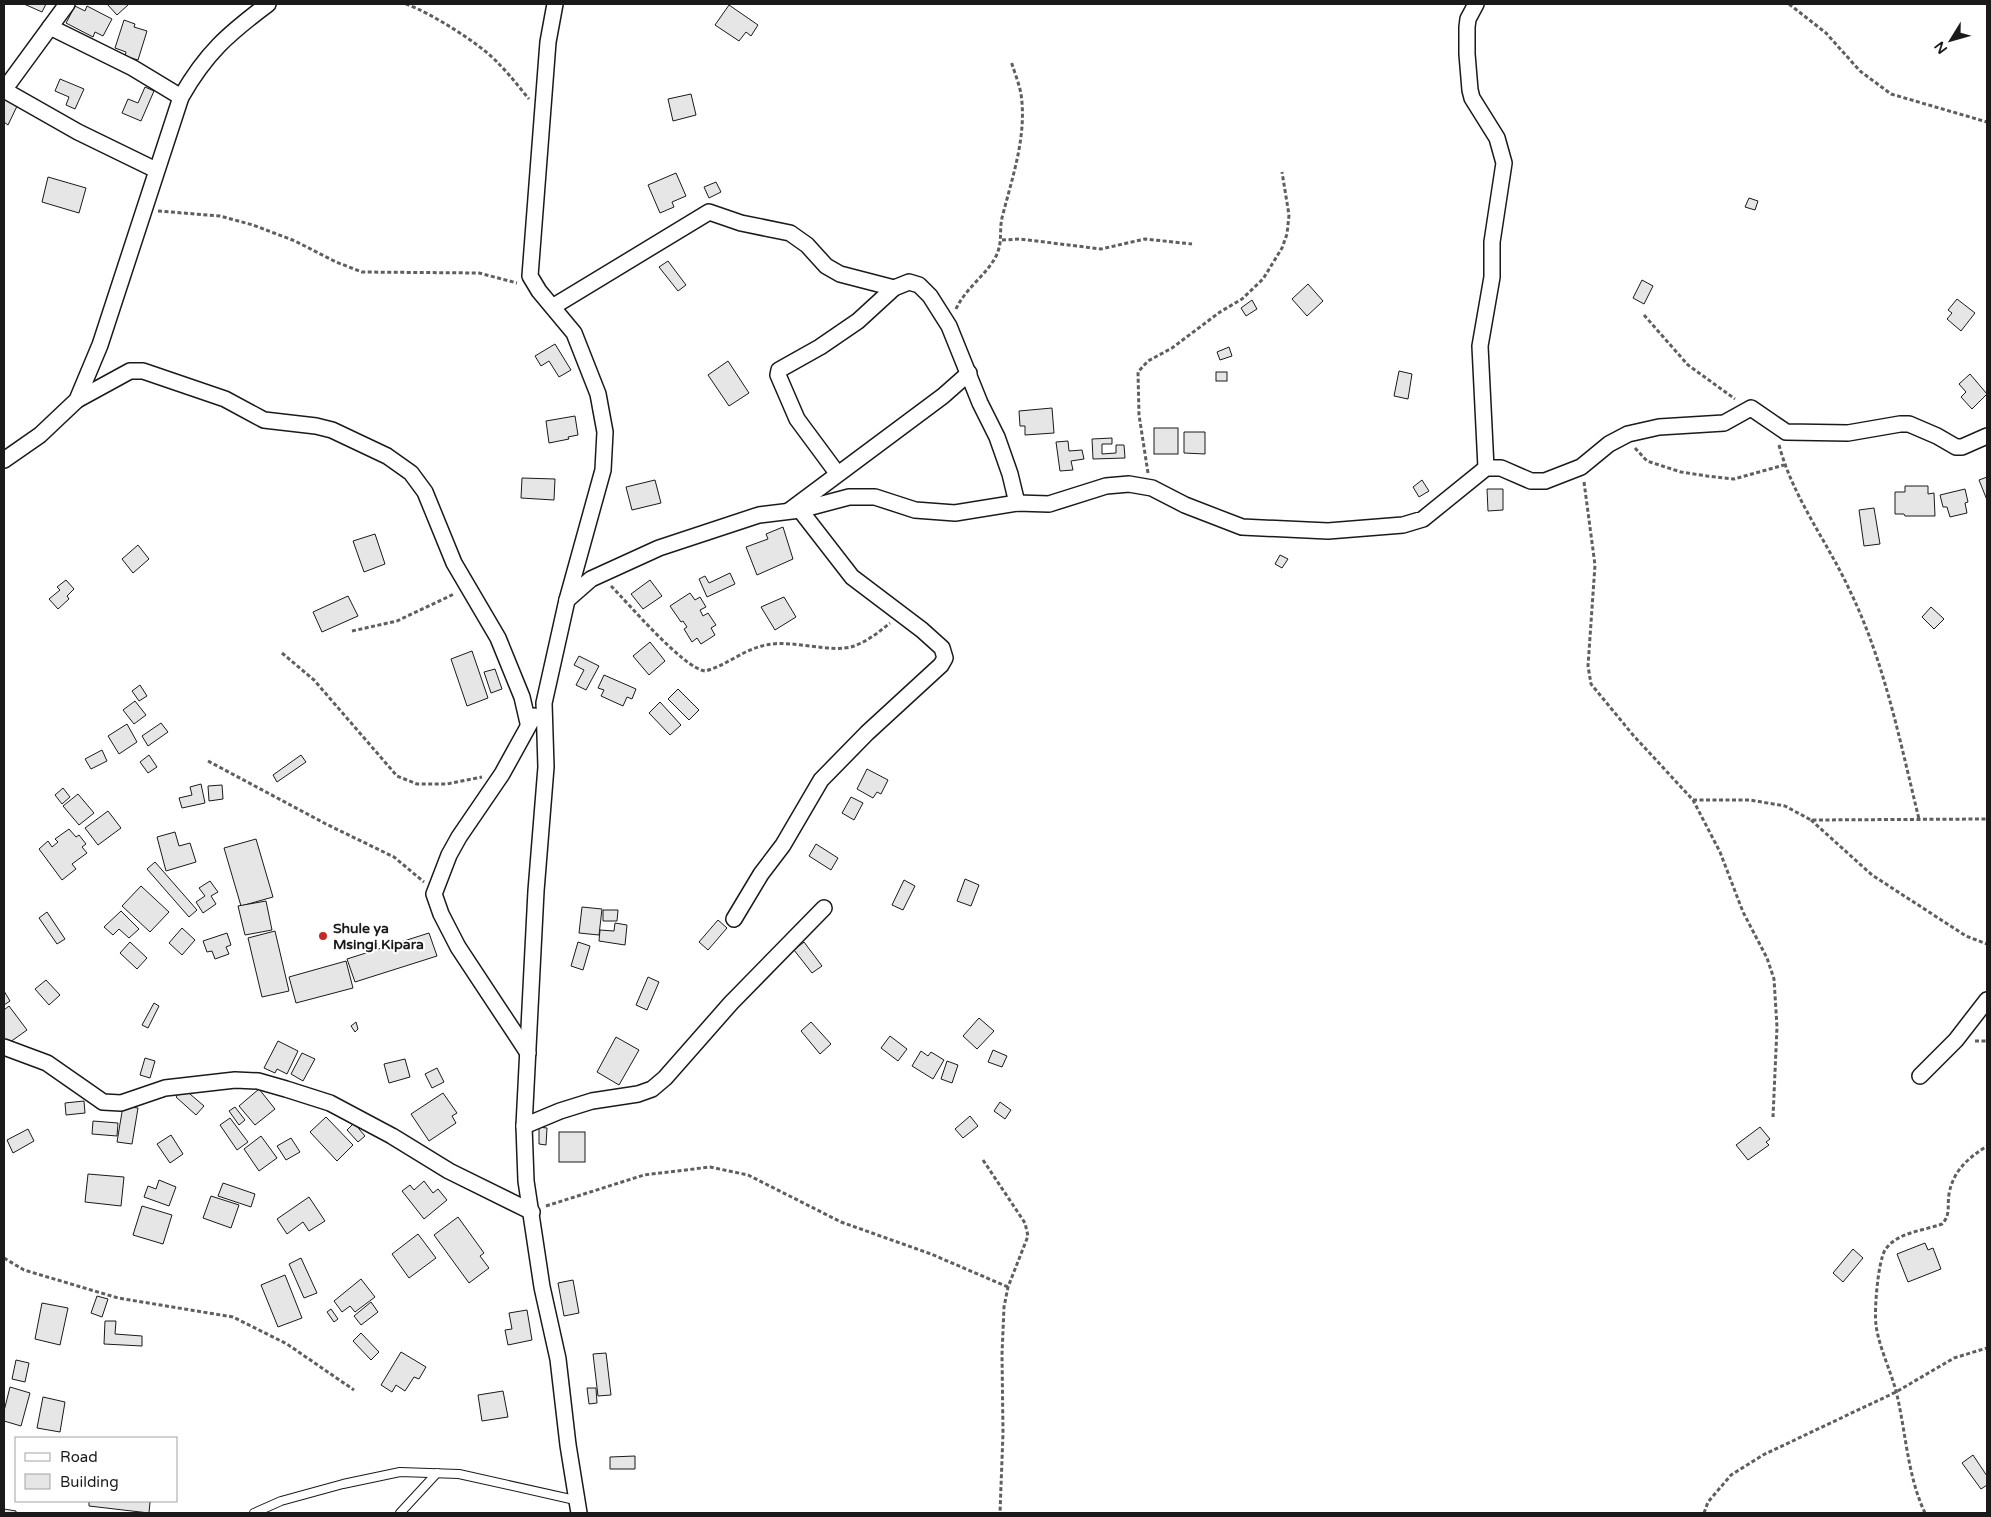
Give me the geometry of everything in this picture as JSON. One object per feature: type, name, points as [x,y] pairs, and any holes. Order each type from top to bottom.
[{"type":"street","points":[[67,4],[4,90],[78,132],[156,170]]},
{"type":"street","points":[[77,400],[100,346],[181,97],[196,71],[249,9],[268,4]]},
{"type":"street","points":[[555,4],[548,42],[530,276],[539,291],[554,306],[574,333],[584,354],[598,394],[605,432],[603,470],[567,600],[544,703],[546,767],[536,891],[524,1126],[526,1181],[542,1287],[558,1360],[577,1507]]},
{"type":"street","points":[[1476,4],[1468,19],[1467,27],[1470,90],[1472,98],[1496,138],[1504,163],[1492,242],[1490,261],[1492,277],[1480,346],[1486,468]]},
{"type":"street","points":[[50,28],[134,68],[181,97]]},
{"type":"street","points":[[554,306],[708,212],[741,223],[790,233],[807,245],[826,266],[840,274],[894,288]]},
{"type":"street","points":[[837,474],[797,419],[778,375],[779,370],[820,347],[858,320],[894,288],[909,282],[919,285],[930,296],[949,326],[980,403],[997,436],[1010,474],[1017,503]]},
{"type":"street","points":[[4,460],[40,435],[77,400],[130,371],[143,371],[225,399],[264,420],[316,426],[332,430],[387,456],[412,473],[421,484],[437,517],[454,563],[498,638],[512,671],[528,724]]},
{"type":"street","points":[[794,510],[837,474],[943,396],[969,373]]},
{"type":"street","points":[[567,600],[600,575],[660,548],[759,515],[856,497],[875,497],[915,510],[938,512],[970,511],[1017,503],[1049,504],[1118,484],[1152,488],[1185,506],[1242,527],[1291,531],[1363,530],[1417,522],[1486,468],[1501,468],[1535,482],[1561,476],[1581,467],[1609,444],[1628,434],[1659,427],[1724,423],[1749,408],[1759,411],[1780,429],[1793,432],[1848,433],[1909,424],[1937,436],[1956,447],[1962,447],[1987,436]]},
{"type":"street","points":[[734,919],[783,845],[821,780],[867,733],[944,662],[945,654],[942,648],[922,630],[852,577],[794,510]]},
{"type":"street","points":[[528,1054],[458,948],[441,914],[434,894],[449,855],[459,837],[502,774],[528,724],[544,703]]},
{"type":"street","points":[[524,1126],[560,1111],[592,1101],[638,1094],[652,1089],[665,1078],[730,1004],[824,908]]},
{"type":"street","points":[[1920,1076],[1956,1040],[1987,1000]]},
{"type":"street","points":[[4,1047],[47,1063],[103,1102],[121,1103],[165,1088],[235,1080],[258,1081],[286,1089],[337,1106],[392,1136],[440,1166],[532,1212]]},
{"type":"lane","points":[[254,1513],[281,1501],[343,1484],[400,1472],[459,1474],[577,1507]]},
{"type":"lane","points":[[400,1513],[437,1473]]},
{"type":"path","points":[[406,4],[416,7],[460,34],[498,62],[542,115]]},
{"type":"path","points":[[1789,4],[1826,34],[1860,71],[1891,94],[1987,122]]},
{"type":"path","points":[[949,326],[963,298],[994,260],[1002,240],[1002,215],[1015,173],[1022,118],[1021,93],[1011,61]]},
{"type":"path","points":[[1152,488],[1138,415],[1138,372],[1148,361],[1172,348],[1220,312],[1242,299],[1263,279],[1282,248],[1288,234],[1289,215],[1282,172]]},
{"type":"path","points":[[143,210],[220,216],[253,225],[295,241],[336,262],[362,272],[479,273],[492,275],[539,291]]},
{"type":"path","points":[[1002,240],[1020,239],[1101,249],[1145,239],[1192,244]]},
{"type":"path","points":[[1644,315],[1688,365],[1749,408]]},
{"type":"path","points":[[1780,429],[1779,444],[1784,465],[1799,498],[1850,591],[1884,676],[1919,819]]},
{"type":"path","points":[[1628,434],[1637,451],[1647,461],[1681,472],[1734,479],[1784,465]]},
{"type":"path","points":[[1581,467],[1588,505],[1595,565],[1588,666],[1591,684],[1633,735],[1693,800],[1720,852],[1730,882],[1766,958],[1774,979],[1777,1027],[1773,1117]]},
{"type":"path","points":[[600,575],[679,655],[697,669],[705,671],[767,644],[807,644],[839,648],[853,646],[872,637],[900,615]]},
{"type":"path","points":[[352,631],[404,619],[468,587]]},
{"type":"path","points":[[282,654],[314,680],[397,776],[417,784],[447,784],[502,774]]},
{"type":"path","points":[[208,761],[326,824],[394,857],[434,894]]},
{"type":"path","points":[[1693,800],[1750,800],[1785,806],[1811,820],[1872,875],[1966,936],[1987,944]]},
{"type":"path","points":[[1811,820],[1987,819]]},
{"type":"path","points":[[1925,1513],[1908,1456],[1896,1392],[1876,1326],[1876,1301],[1884,1252],[1899,1236],[1920,1232],[1945,1221],[1949,1211],[1948,1195],[1956,1172],[1973,1154],[1987,1146]]},
{"type":"path","points":[[983,1160],[1025,1223],[1028,1236],[1008,1286],[1004,1307],[1000,1513]]},
{"type":"path","points":[[532,1212],[574,1196],[644,1175],[710,1167],[748,1175],[841,1222],[931,1254],[1008,1286]]},
{"type":"path","points":[[4,1258],[24,1270],[110,1296],[234,1317],[287,1344],[354,1390]]},
{"type":"path","points":[[1704,1513],[1708,1502],[1731,1475],[1763,1455],[1896,1392],[1954,1358],[1987,1348]]},
{"type":"building","points":[[24,4],[46,4],[42,12]]},
{"type":"building","points":[[107,4],[129,4],[117,15]]},
{"type":"building","points":[[729,5],[758,25],[751,36],[746,32],[739,41],[715,25]]},
{"type":"building","points":[[75,6],[85,11],[87,6],[112,19],[103,36],[95,32],[93,37],[66,23]]},
{"type":"building","points":[[124,20],[135,24],[134,27],[147,31],[138,60],[125,56],[126,52],[115,48]]},
{"type":"building","points":[[60,79],[84,89],[75,109],[66,105],[69,97],[55,91]]},
{"type":"building","points":[[145,87],[154,91],[141,121],[122,113],[128,99],[138,103]]},
{"type":"building","points":[[691,94],[696,115],[673,121],[668,99]]},
{"type":"building","points":[[4,97],[19,102],[8,125],[4,122]]},
{"type":"building","points":[[676,173],[686,196],[672,202],[674,207],[660,213],[648,185]]},
{"type":"building","points":[[48,177],[86,188],[79,213],[42,202]]},
{"type":"building","points":[[716,182],[721,192],[709,198],[704,187]]},
{"type":"building","points":[[1749,198],[1758,201],[1755,210],[1745,207]]},
{"type":"building","points":[[668,261],[686,285],[678,291],[659,267]]},
{"type":"building","points":[[1642,280],[1653,286],[1644,304],[1633,298]]},
{"type":"building","points":[[1308,284],[1323,301],[1307,316],[1292,299]]},
{"type":"building","points":[[1957,299],[1975,313],[1961,331],[1947,319],[1952,313],[1948,310]]},
{"type":"building","points":[[1252,300],[1257,309],[1246,316],[1241,308]]},
{"type":"building","points":[[555,344],[571,370],[559,377],[549,361],[541,366],[535,356]]},
{"type":"building","points":[[1229,347],[1232,356],[1220,360],[1217,352]]},
{"type":"building","points":[[728,361],[749,393],[729,406],[708,375]]},
{"type":"building","points":[[1399,371],[1412,374],[1408,399],[1394,396]]},
{"type":"building","points":[[1216,372],[1227,372],[1227,381],[1216,381]]},
{"type":"building","points":[[1970,374],[1987,394],[1972,409],[1961,397],[1966,392],[1959,384]]},
{"type":"building","points":[[1052,408],[1054,433],[1025,435],[1025,426],[1020,426],[1019,411]]},
{"type":"building","points":[[575,416],[578,435],[549,443],[546,421]]},
{"type":"building","points":[[1154,428],[1178,428],[1178,454],[1154,454]]},
{"type":"building","points":[[1184,432],[1205,432],[1205,454],[1184,453]]},
{"type":"building","points":[[1112,438],[1112,444],[1102,444],[1102,454],[1116,453],[1116,445],[1124,445],[1125,458],[1093,459],[1092,439]]},
{"type":"building","points":[[1068,441],[1069,451],[1082,450],[1084,459],[1071,461],[1073,470],[1060,471],[1056,442]]},
{"type":"building","points":[[1987,477],[1987,500],[1979,480]]},
{"type":"building","points":[[522,478],[555,479],[554,500],[521,498]]},
{"type":"building","points":[[655,480],[661,503],[632,510],[626,487]]},
{"type":"building","points":[[1422,480],[1429,491],[1419,497],[1413,487]]},
{"type":"building","points":[[1905,486],[1928,486],[1928,494],[1934,493],[1935,516],[1895,514],[1895,492],[1905,492]]},
{"type":"building","points":[[1487,489],[1503,489],[1503,510],[1488,511]]},
{"type":"building","points":[[1965,489],[1968,502],[1965,503],[1967,513],[1950,517],[1947,507],[1943,507],[1940,495]]},
{"type":"building","points":[[1874,508],[1880,544],[1864,546],[1859,510]]},
{"type":"building","points":[[783,527],[793,559],[757,575],[746,547],[768,539],[766,534]]},
{"type":"building","points":[[375,534],[385,564],[364,572],[353,541]]},
{"type":"building","points":[[138,545],[149,559],[133,573],[122,559]]},
{"type":"building","points":[[1280,555],[1288,559],[1282,568],[1275,564]]},
{"type":"building","points":[[730,573],[735,584],[707,597],[699,579],[705,576],[709,583]]},
{"type":"building","points":[[66,580],[74,589],[67,596],[69,599],[58,609],[49,599],[60,590],[57,587]]},
{"type":"building","points":[[650,580],[662,596],[643,609],[631,594]]},
{"type":"building","points":[[690,593],[695,600],[700,597],[706,607],[700,610],[703,616],[708,613],[716,625],[711,628],[715,635],[701,644],[697,638],[692,642],[684,629],[687,627],[683,621],[681,622],[670,606]]},
{"type":"building","points":[[348,596],[358,616],[322,632],[313,612]]},
{"type":"building","points":[[784,597],[796,617],[775,630],[761,607]]},
{"type":"building","points":[[1931,607],[1944,619],[1934,629],[1922,617]]},
{"type":"building","points":[[650,642],[665,661],[649,675],[633,656]]},
{"type":"building","points":[[472,651],[488,698],[467,706],[451,659]]},
{"type":"building","points":[[579,656],[599,666],[586,690],[576,685],[584,670],[574,665]]},
{"type":"building","points":[[495,669],[502,689],[491,693],[484,672]]},
{"type":"building","points":[[604,675],[636,689],[632,699],[627,697],[623,706],[601,696],[604,690],[598,688]]},
{"type":"building","points":[[140,685],[147,696],[139,701],[132,691]]},
{"type":"building","points":[[678,689],[699,710],[689,720],[668,699]]},
{"type":"building","points":[[135,701],[146,715],[134,724],[123,710]]},
{"type":"building","points":[[660,702],[681,725],[670,735],[649,713]]},
{"type":"building","points":[[161,723],[168,732],[148,746],[142,736]]},
{"type":"building","points":[[127,724],[137,742],[119,754],[108,736]]},
{"type":"building","points":[[102,750],[107,761],[91,769],[85,759]]},
{"type":"building","points":[[149,755],[157,767],[148,773],[140,762]]},
{"type":"building","points":[[301,755],[306,762],[277,782],[273,775]]},
{"type":"building","points":[[867,769],[888,780],[881,794],[877,792],[873,798],[857,789]]},
{"type":"building","points":[[201,784],[205,803],[182,808],[179,798],[192,795],[190,787]]},
{"type":"building","points":[[222,785],[223,799],[209,801],[208,786]]},
{"type":"building","points":[[63,788],[70,797],[62,804],[55,795]]},
{"type":"building","points":[[78,794],[94,813],[79,825],[63,806]]},
{"type":"building","points":[[851,797],[863,803],[854,820],[842,813]]},
{"type":"building","points":[[108,811],[121,828],[98,845],[85,828]]},
{"type":"building","points":[[69,829],[76,837],[79,835],[86,844],[82,847],[87,853],[72,864],[76,869],[62,880],[39,849],[48,841],[52,847],[58,842],[55,839]]},
{"type":"building","points":[[175,832],[179,846],[190,843],[196,862],[166,871],[157,837]]},
{"type":"building","points":[[256,839],[273,897],[241,906],[224,848]]},
{"type":"building","points":[[816,844],[838,858],[831,870],[809,856]]},
{"type":"building","points":[[155,862],[197,910],[189,917],[147,869]]},
{"type":"building","points":[[965,879],[979,885],[971,906],[957,901]]},
{"type":"building","points":[[904,880],[915,886],[903,910],[892,905]]},
{"type":"building","points":[[210,881],[218,892],[211,896],[216,904],[203,913],[196,902],[205,896],[199,888]]},
{"type":"building","points":[[141,886],[169,912],[150,932],[122,906]]},
{"type":"building","points":[[266,901],[272,930],[245,935],[238,906]]},
{"type":"building","points":[[582,907],[602,909],[599,935],[579,933]]},
{"type":"building","points":[[603,910],[618,910],[617,921],[603,921]]},
{"type":"building","points":[[121,911],[139,929],[129,938],[119,929],[113,935],[104,927]]},
{"type":"building","points":[[47,912],[65,939],[57,944],[39,918]]},
{"type":"building","points":[[718,920],[727,928],[708,950],[699,942]]},
{"type":"building","points":[[615,923],[627,925],[625,945],[599,941],[600,930],[614,931]]},
{"type":"building","points":[[182,928],[195,940],[182,955],[169,943]]},
{"type":"building","points":[[275,931],[289,991],[262,997],[248,938]]},
{"type":"building","points":[[227,933],[231,945],[226,947],[229,954],[215,959],[212,951],[207,952],[203,941]]},
{"type":"building","points":[[429,933],[437,956],[355,982],[347,959]]},
{"type":"building","points":[[130,942],[147,958],[137,969],[120,953]]},
{"type":"building","points":[[578,942],[590,946],[583,970],[571,966]]},
{"type":"building","points":[[804,942],[822,966],[812,973],[794,950]]},
{"type":"building","points":[[346,961],[353,988],[296,1003],[289,977]]},
{"type":"building","points":[[648,977],[659,982],[647,1010],[636,1005]]},
{"type":"building","points":[[46,980],[60,995],[49,1005],[35,989]]},
{"type":"building","points":[[4,991],[10,1001],[4,1005]]},
{"type":"building","points":[[154,1003],[159,1006],[148,1028],[142,1025]]},
{"type":"building","points":[[9,1006],[27,1030],[6,1045],[4,1042],[4,1010]]},
{"type":"building","points":[[979,1018],[994,1031],[977,1049],[963,1036]]},
{"type":"building","points":[[356,1022],[358,1029],[355,1032],[351,1026]]},
{"type":"building","points":[[811,1022],[831,1044],[820,1054],[801,1031]]},
{"type":"building","points":[[890,1036],[907,1049],[898,1061],[881,1048]]},
{"type":"building","points":[[616,1037],[639,1050],[619,1085],[597,1072]]},
{"type":"building","points":[[278,1041],[298,1051],[287,1074],[277,1069],[275,1073],[264,1068]]},
{"type":"building","points":[[993,1050],[1007,1056],[1002,1067],[988,1062]]},
{"type":"building","points":[[921,1051],[928,1056],[931,1052],[944,1060],[933,1079],[912,1066]]},
{"type":"building","points":[[302,1053],[315,1059],[303,1081],[291,1074]]},
{"type":"building","points":[[145,1058],[155,1061],[150,1078],[140,1075]]},
{"type":"building","points":[[405,1059],[410,1077],[389,1083],[384,1064]]},
{"type":"building","points":[[947,1061],[958,1065],[952,1083],[941,1079]]},
{"type":"building","points":[[437,1068],[444,1082],[432,1088],[425,1074]]},
{"type":"building","points":[[183,1088],[204,1106],[196,1115],[176,1097]]},
{"type":"building","points":[[259,1089],[275,1109],[255,1125],[239,1106]]},
{"type":"building","points":[[443,1093],[457,1113],[452,1116],[456,1123],[429,1141],[411,1114]]},
{"type":"building","points":[[84,1101],[85,1113],[66,1115],[65,1103]]},
{"type":"building","points":[[1000,1102],[1011,1110],[1005,1119],[994,1111]]},
{"type":"building","points":[[123,1106],[138,1108],[132,1144],[117,1142]]},
{"type":"building","points":[[235,1107],[245,1120],[239,1125],[229,1111]]},
{"type":"building","points":[[970,1116],[978,1126],[963,1138],[955,1129]]},
{"type":"building","points":[[326,1117],[353,1145],[337,1161],[310,1132]]},
{"type":"building","points":[[230,1118],[248,1142],[237,1150],[220,1125]]},
{"type":"building","points":[[93,1121],[118,1123],[117,1136],[92,1134]]},
{"type":"building","points":[[354,1123],[365,1136],[358,1142],[347,1130]]},
{"type":"building","points":[[539,1127],[547,1128],[546,1145],[539,1144]]},
{"type":"building","points":[[1760,1127],[1770,1139],[1766,1142],[1769,1145],[1748,1160],[1736,1145]]},
{"type":"building","points":[[28,1129],[34,1141],[13,1153],[7,1140]]},
{"type":"building","points":[[559,1132],[585,1132],[585,1162],[559,1162]]},
{"type":"building","points":[[171,1135],[183,1154],[170,1163],[157,1144]]},
{"type":"building","points":[[261,1136],[277,1158],[259,1171],[244,1149]]},
{"type":"building","points":[[291,1138],[300,1152],[286,1160],[277,1146]]},
{"type":"building","points":[[88,1174],[124,1177],[121,1206],[85,1202]]},
{"type":"building","points":[[159,1180],[176,1187],[169,1206],[144,1197],[148,1186],[156,1189]]},
{"type":"building","points":[[424,1181],[433,1193],[438,1189],[447,1200],[424,1219],[402,1191],[410,1185],[414,1190]]},
{"type":"building","points":[[223,1183],[255,1194],[251,1207],[218,1196]]},
{"type":"building","points":[[211,1196],[239,1205],[231,1228],[203,1218]]},
{"type":"building","points":[[309,1197],[325,1221],[309,1231],[303,1222],[287,1234],[277,1219]]},
{"type":"building","points":[[142,1206],[172,1215],[163,1244],[133,1235]]},
{"type":"building","points":[[458,1217],[484,1253],[480,1256],[489,1268],[469,1283],[434,1235]]},
{"type":"building","points":[[418,1234],[436,1258],[409,1278],[392,1254]]},
{"type":"building","points":[[1925,1243],[1928,1250],[1933,1248],[1941,1269],[1908,1282],[1897,1254]]},
{"type":"building","points":[[1853,1249],[1863,1258],[1843,1282],[1833,1273]]},
{"type":"building","points":[[301,1258],[317,1293],[304,1298],[289,1264]]},
{"type":"building","points":[[285,1275],[302,1318],[278,1327],[261,1285]]},
{"type":"building","points":[[361,1279],[375,1297],[355,1312],[350,1306],[342,1312],[334,1301]]},
{"type":"building","points":[[573,1280],[579,1313],[564,1316],[558,1283]]},
{"type":"building","points":[[97,1296],[108,1299],[102,1317],[91,1313]]},
{"type":"building","points":[[371,1302],[378,1312],[361,1325],[354,1316]]},
{"type":"building","points":[[42,1303],[68,1308],[60,1345],[35,1339]]},
{"type":"building","points":[[331,1309],[338,1319],[334,1322],[327,1312]]},
{"type":"building","points":[[527,1310],[532,1340],[508,1345],[505,1330],[512,1329],[509,1313]]},
{"type":"building","points":[[105,1321],[116,1321],[115,1334],[142,1336],[142,1346],[104,1344]]},
{"type":"building","points":[[361,1333],[379,1352],[371,1360],[353,1341]]},
{"type":"building","points":[[401,1352],[426,1367],[419,1379],[414,1377],[405,1391],[396,1385],[392,1392],[381,1385]]},
{"type":"building","points":[[606,1353],[611,1395],[598,1396],[593,1354]]},
{"type":"building","points":[[16,1360],[29,1363],[25,1382],[12,1379]]},
{"type":"building","points":[[10,1387],[30,1393],[21,1426],[4,1421],[4,1411]]},
{"type":"building","points":[[587,1388],[596,1388],[597,1403],[589,1404]]},
{"type":"building","points":[[503,1391],[508,1417],[482,1421],[478,1395]]},
{"type":"building","points":[[43,1397],[65,1402],[60,1432],[37,1428]]},
{"type":"building","points":[[1973,1455],[1987,1476],[1987,1485],[1981,1489],[1962,1463]]},
{"type":"building","points":[[635,1456],[635,1469],[610,1469],[610,1457]]},
{"type":"building","points":[[89,1502],[150,1502],[149,1513],[89,1506]]},
{"type":"building","points":[[4,1509],[16,1511],[16,1513],[4,1513]]},
{"type":"place","name":"Shule ya Msingi Kipara","points":[[323,936]]}]
